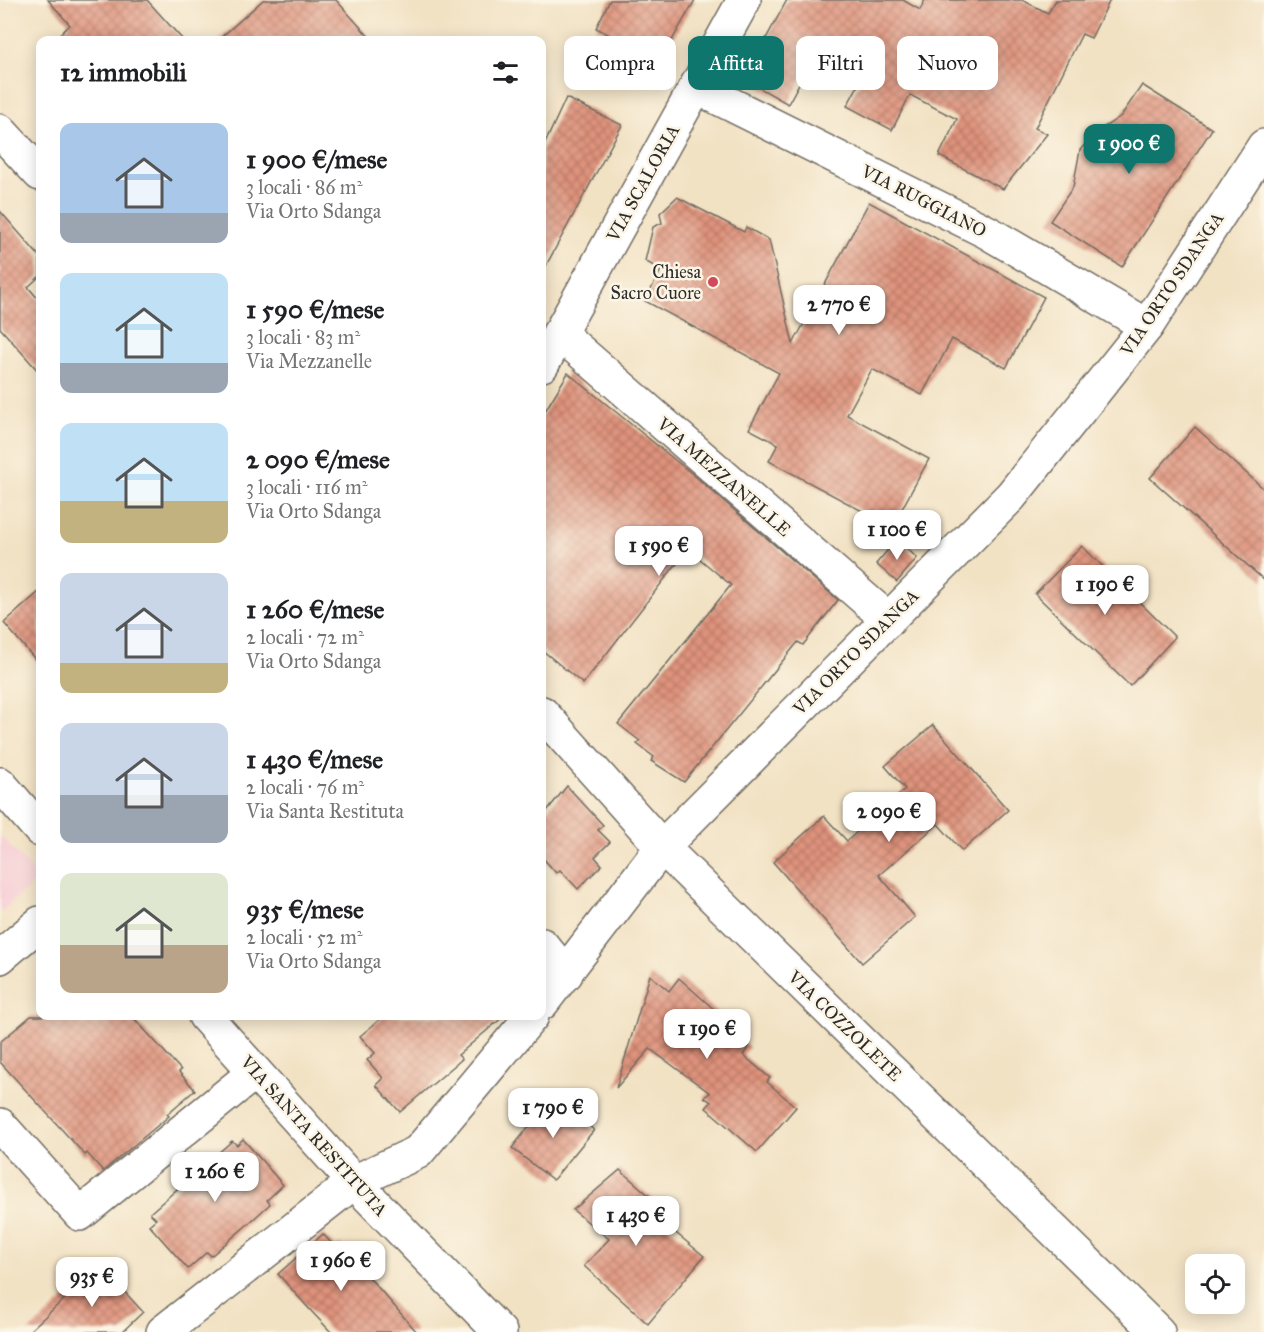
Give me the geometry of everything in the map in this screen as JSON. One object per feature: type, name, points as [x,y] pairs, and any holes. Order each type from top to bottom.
[{"type":"street","name":"VIA SCALORIA","points":[[724,36],[744,0]]},
{"type":"street","name":"VIA SCALORIA","points":[[546,357],[694,90]]},
{"type":"street","name":"VIA RUGGIANO","points":[[702,90],[987,232],[1147,326]]},
{"type":"street","points":[[0,131],[36,170]]},
{"type":"street","name":"VIA ORTO SDANGA","points":[[546,999],[662,847],[1011,496],[1147,326],[1264,146]]},
{"type":"street","name":"VIA MEZZANELLE","points":[[559,333],[889,620]]},
{"type":"street","name":"VIA COZZOLETE","points":[[546,717],[662,847],[1158,1332]]},
{"type":"street","points":[[0,784],[36,825]]},
{"type":"street","points":[[0,957],[36,926]]},
{"type":"street","points":[[546,950],[566,974]]},
{"type":"street","name":"VIA SANTA RESTITUTA","points":[[209,1020],[486,1327]]},
{"type":"street","points":[[163,1332],[354,1182],[418,1152],[528,1020]]},
{"type":"street","points":[[0,1125],[80,1214],[255,1072]]},
{"type":"shaded area","points":[[0,835],[36,875],[36,881],[0,913]]},
{"type":"building","points":[[48,0],[147,0],[179,36],[58,36],[70,25]]},
{"type":"building","points":[[263,0],[336,0],[368,36],[222,36]]},
{"type":"building","points":[[610,0],[695,0],[674,36],[612,36],[596,28]]},
{"type":"building","points":[[787,0],[903,0],[920,10],[925,0],[1022,0],[1048,13],[1056,0],[1110,0],[1091,38],[1082,34],[1035,128],[1047,134],[1003,189],[939,156],[957,119],[910,95],[892,130],[847,106],[856,90],[885,90],[885,36],[796,36],[796,89],[788,104],[763,90],[784,90],[784,36],[767,36]]},
{"type":"building","points":[[1142,85],[1212,129],[1122,267],[1050,221],[1073,187],[1080,150],[1094,134],[1121,116]]},
{"type":"building","points":[[566,98],[622,125],[546,266],[546,141]]},
{"type":"building","points":[[677,197],[744,232],[746,227],[769,240],[793,344],[869,202],[1044,297],[1006,368],[952,339],[922,395],[872,369],[847,415],[929,459],[892,527],[769,461],[778,444],[749,429],[779,373],[645,301],[661,270],[645,261],[653,227],[662,223],[660,213]]},
{"type":"building","points":[[0,211],[36,252],[36,280],[28,287],[36,296],[36,368],[0,328]]},
{"type":"building","points":[[568,373],[696,477],[838,600],[803,645],[798,642],[684,782],[651,761],[654,757],[637,744],[640,741],[618,724],[731,585],[688,549],[583,684],[546,653],[546,409]]},
{"type":"building","points":[[1195,427],[1264,489],[1264,580],[1150,478]]},
{"type":"building","points":[[897,539],[917,558],[897,582],[876,564]]},
{"type":"building","points":[[1082,546],[1175,637],[1130,686],[1035,594]]},
{"type":"building","points":[[36,595],[36,660],[4,623]]},
{"type":"building","points":[[933,725],[1008,810],[962,851],[938,824],[879,875],[915,917],[862,963],[773,862],[824,816],[847,841],[905,789],[885,766]]},
{"type":"building","points":[[567,786],[603,825],[598,830],[610,842],[595,857],[602,865],[578,889],[560,870],[556,873],[546,862],[546,812]]},
{"type":"building","points":[[650,975],[669,991],[679,978],[726,1020],[723,1023],[749,1047],[743,1055],[770,1078],[767,1082],[796,1107],[757,1152],[706,1108],[711,1102],[704,1097],[710,1093],[650,1049],[616,1088]]},
{"type":"building","points":[[31,1016],[36,1016],[36,1020],[136,1020],[181,1070],[179,1072],[195,1090],[167,1114],[169,1116],[103,1171],[87,1153],[85,1155],[0,1062],[0,1042]]},
{"type":"building","points":[[379,1020],[499,1020],[458,1055],[462,1059],[400,1112],[376,1085],[383,1078],[367,1060],[375,1053],[360,1036]]},
{"type":"building","points":[[549,1101],[559,1109],[563,1105],[594,1130],[553,1180],[512,1148]]},
{"type":"building","points":[[243,1139],[283,1185],[267,1200],[270,1204],[247,1225],[211,1256],[207,1252],[188,1269],[149,1225],[156,1219],[150,1213],[232,1141],[237,1145]]},
{"type":"building","points":[[620,1170],[667,1211],[660,1220],[704,1256],[648,1324],[584,1266],[609,1239],[573,1210]]},
{"type":"building","points":[[323,1234],[336,1248],[340,1244],[417,1332],[331,1332],[278,1274]]},
{"type":"building","points":[[101,1266],[143,1312],[122,1332],[28,1332]]},
{"type":"place","name":"Chiesa Sacro Cuore","points":[[713,282]]}]
